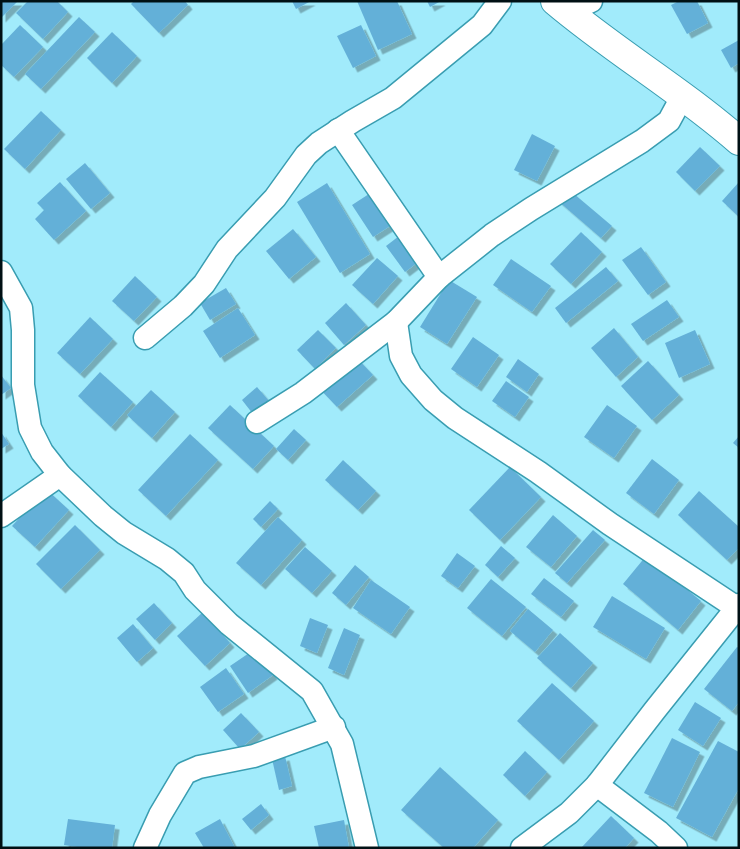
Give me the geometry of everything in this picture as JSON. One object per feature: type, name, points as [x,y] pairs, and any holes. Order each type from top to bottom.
[{"type":"street","points":[[145,338],[183,306],[204,284],[227,249],[275,198],[306,155],[319,142],[393,98],[482,25],[500,1]]},
{"type":"street","points":[[571,5],[739,141]]},
{"type":"street","points":[[256,422],[303,393],[396,322],[439,277],[492,235],[531,209],[642,142],[669,122],[682,96]]},
{"type":"street","points":[[338,130],[439,277]]},
{"type":"street","points":[[1,272],[21,308],[23,385],[30,428],[42,452],[60,475],[103,516],[124,532],[167,559],[184,573],[195,590],[229,624],[312,691],[342,744],[367,848]]},
{"type":"street","points":[[396,322],[401,356],[411,375],[433,400],[455,418],[538,472],[610,524],[738,606],[654,710],[597,785],[569,813],[522,848]]},
{"type":"street","points":[[1,516],[60,475]]},
{"type":"street","points":[[145,848],[160,815],[186,773],[199,767],[254,756],[334,727]]},
{"type":"street","points":[[597,785],[659,832],[676,848]]},
{"type":"building","points":[[1,1],[18,1],[1,18]]},
{"type":"building","points":[[28,1],[57,1],[68,12],[43,39],[16,13]]},
{"type":"building","points":[[134,1],[185,1],[188,5],[159,33],[131,4]]},
{"type":"building","points":[[292,1],[311,1],[296,9]]},
{"type":"building","points":[[357,1],[397,1],[412,34],[378,50]]},
{"type":"building","points":[[427,1],[441,1],[430,7]]},
{"type":"building","points":[[679,1],[697,1],[708,23],[687,34],[671,5]]},
{"type":"building","points":[[79,17],[95,32],[41,89],[25,74]]},
{"type":"building","points":[[20,25],[43,47],[14,77],[1,65],[1,45]]},
{"type":"building","points":[[361,25],[376,56],[353,68],[337,36]]},
{"type":"building","points":[[112,32],[137,56],[112,83],[87,58]]},
{"type":"building","points":[[739,40],[739,63],[731,68],[721,50]]},
{"type":"building","points":[[41,111],[61,130],[25,169],[4,149]]},
{"type":"building","points":[[532,134],[555,146],[537,181],[514,170]]},
{"type":"building","points":[[700,147],[720,166],[695,191],[676,172]]},
{"type":"building","points":[[85,163],[110,193],[91,209],[66,179]]},
{"type":"building","points":[[60,182],[86,211],[54,240],[35,219],[44,210],[37,203]]},
{"type":"building","points":[[739,182],[739,217],[722,201]]},
{"type":"building","points":[[327,183],[370,254],[340,273],[297,202]]},
{"type":"building","points":[[567,188],[612,226],[601,238],[557,200]]},
{"type":"building","points":[[372,192],[393,224],[373,237],[352,205]]},
{"type":"building","points":[[293,229],[316,257],[289,279],[266,251]]},
{"type":"building","points":[[581,232],[602,252],[571,284],[550,264]]},
{"type":"building","points":[[403,233],[422,259],[405,272],[386,246]]},
{"type":"building","points":[[641,247],[666,282],[648,295],[622,260]]},
{"type":"building","points":[[377,258],[398,276],[373,304],[352,285]]},
{"type":"building","points":[[511,259],[551,286],[532,312],[493,285]]},
{"type":"building","points":[[606,267],[618,281],[566,323],[555,308]]},
{"type":"building","points":[[135,276],[157,297],[134,321],[112,301]]},
{"type":"building","points":[[449,280],[477,297],[447,344],[420,327]]},
{"type":"building","points":[[226,288],[236,304],[210,320],[200,303]]},
{"type":"building","points":[[667,300],[679,317],[643,341],[631,324]]},
{"type":"building","points":[[346,303],[366,325],[344,345],[325,323]]},
{"type":"building","points":[[238,308],[255,335],[220,358],[203,331]]},
{"type":"building","points":[[90,317],[113,339],[80,374],[57,353]]},
{"type":"building","points":[[614,328],[638,357],[616,377],[591,348]]},
{"type":"building","points":[[318,330],[336,348],[315,369],[297,350]]},
{"type":"building","points":[[695,330],[710,364],[679,378],[665,343]]},
{"type":"building","points":[[473,337],[499,355],[477,387],[451,369]]},
{"type":"building","points":[[355,356],[373,375],[337,407],[319,388]]},
{"type":"building","points":[[518,359],[539,374],[527,392],[506,377]]},
{"type":"building","points":[[648,361],[679,395],[652,420],[621,386]]},
{"type":"building","points":[[100,372],[133,402],[111,427],[78,396]]},
{"type":"building","points":[[1,375],[11,388],[1,395]]},
{"type":"building","points":[[506,381],[529,397],[515,417],[492,401]]},
{"type":"building","points":[[257,387],[269,401],[253,414],[242,400]]},
{"type":"building","points":[[151,390],[175,412],[152,438],[127,415]]},
{"type":"building","points":[[230,405],[274,446],[253,469],[208,428]]},
{"type":"building","points":[[607,405],[637,426],[614,458],[584,437]]},
{"type":"building","points":[[294,429],[306,440],[288,460],[276,449]]},
{"type":"building","points":[[1,432],[9,444],[1,449]]},
{"type":"building","points":[[190,434],[218,460],[166,516],[138,490]]},
{"type":"building","points":[[739,436],[739,448],[733,443]]},
{"type":"building","points":[[652,459],[679,480],[654,514],[626,493]]},
{"type":"building","points":[[343,460],[376,491],[358,510],[325,480]]},
{"type":"building","points":[[510,467],[541,497],[500,540],[469,510]]},
{"type":"building","points":[[46,489],[69,510],[35,547],[12,526]]},
{"type":"building","points":[[699,491],[739,527],[739,548],[727,560],[678,515]]},
{"type":"building","points":[[270,501],[278,509],[261,527],[253,519]]},
{"type":"building","points":[[553,515],[577,536],[551,567],[526,547]]},
{"type":"building","points":[[278,517],[302,540],[261,585],[236,563]]},
{"type":"building","points":[[75,525],[100,550],[61,589],[36,564]]},
{"type":"building","points":[[593,530],[605,540],[567,583],[555,573]]},
{"type":"building","points":[[501,546],[515,558],[498,577],[485,565]]},
{"type":"building","points":[[305,547],[332,571],[312,593],[285,569]]},
{"type":"building","points":[[457,553],[475,566],[458,588],[441,576]]},
{"type":"building","points":[[646,556],[701,601],[678,630],[623,584]]},
{"type":"building","points":[[355,565],[369,577],[346,605],[332,593]]},
{"type":"building","points":[[544,578],[574,601],[561,617],[531,594]]},
{"type":"building","points":[[491,579],[526,607],[502,636],[467,608]]},
{"type":"building","points":[[371,580],[410,607],[391,634],[353,608]]},
{"type":"building","points":[[612,596],[665,628],[646,659],[593,627]]},
{"type":"building","points":[[154,603],[172,623],[155,640],[136,619]]},
{"type":"building","points":[[528,609],[553,630],[535,652],[510,631]]},
{"type":"building","points":[[203,612],[230,643],[205,666],[177,636]]},
{"type":"building","points":[[310,618],[328,625],[317,653],[300,646]]},
{"type":"building","points":[[133,624],[153,648],[137,662],[117,638]]},
{"type":"building","points":[[344,628],[360,635],[344,675],[328,668]]},
{"type":"building","points":[[560,633],[593,663],[571,688],[537,658]]},
{"type":"building","points":[[737,647],[739,648],[739,702],[732,711],[704,689]]},
{"type":"building","points":[[255,649],[273,675],[248,693],[230,666]]},
{"type":"building","points":[[226,668],[244,694],[218,712],[200,687]]},
{"type":"building","points":[[552,683],[594,721],[559,760],[517,721]]},
{"type":"building","points":[[695,702],[721,718],[703,746],[678,730]]},
{"type":"building","points":[[241,713],[259,732],[240,749],[223,730]]},
{"type":"building","points":[[672,738],[700,752],[673,807],[644,793]]},
{"type":"building","points":[[718,741],[739,752],[739,788],[712,837],[676,818]]},
{"type":"building","points":[[525,751],[547,772],[525,796],[503,775]]},
{"type":"building","points":[[285,756],[292,786],[279,790],[272,759]]},
{"type":"building","points":[[440,767],[498,820],[473,848],[444,848],[401,810]]},
{"type":"building","points":[[261,804],[269,815],[251,830],[242,819]]},
{"type":"building","points":[[611,816],[634,838],[625,848],[581,848]]},
{"type":"building","points":[[68,819],[115,825],[112,848],[84,848],[64,845]]},
{"type":"building","points":[[220,819],[235,848],[204,848],[195,833]]},
{"type":"building","points":[[344,820],[349,848],[319,848],[314,826]]}]
